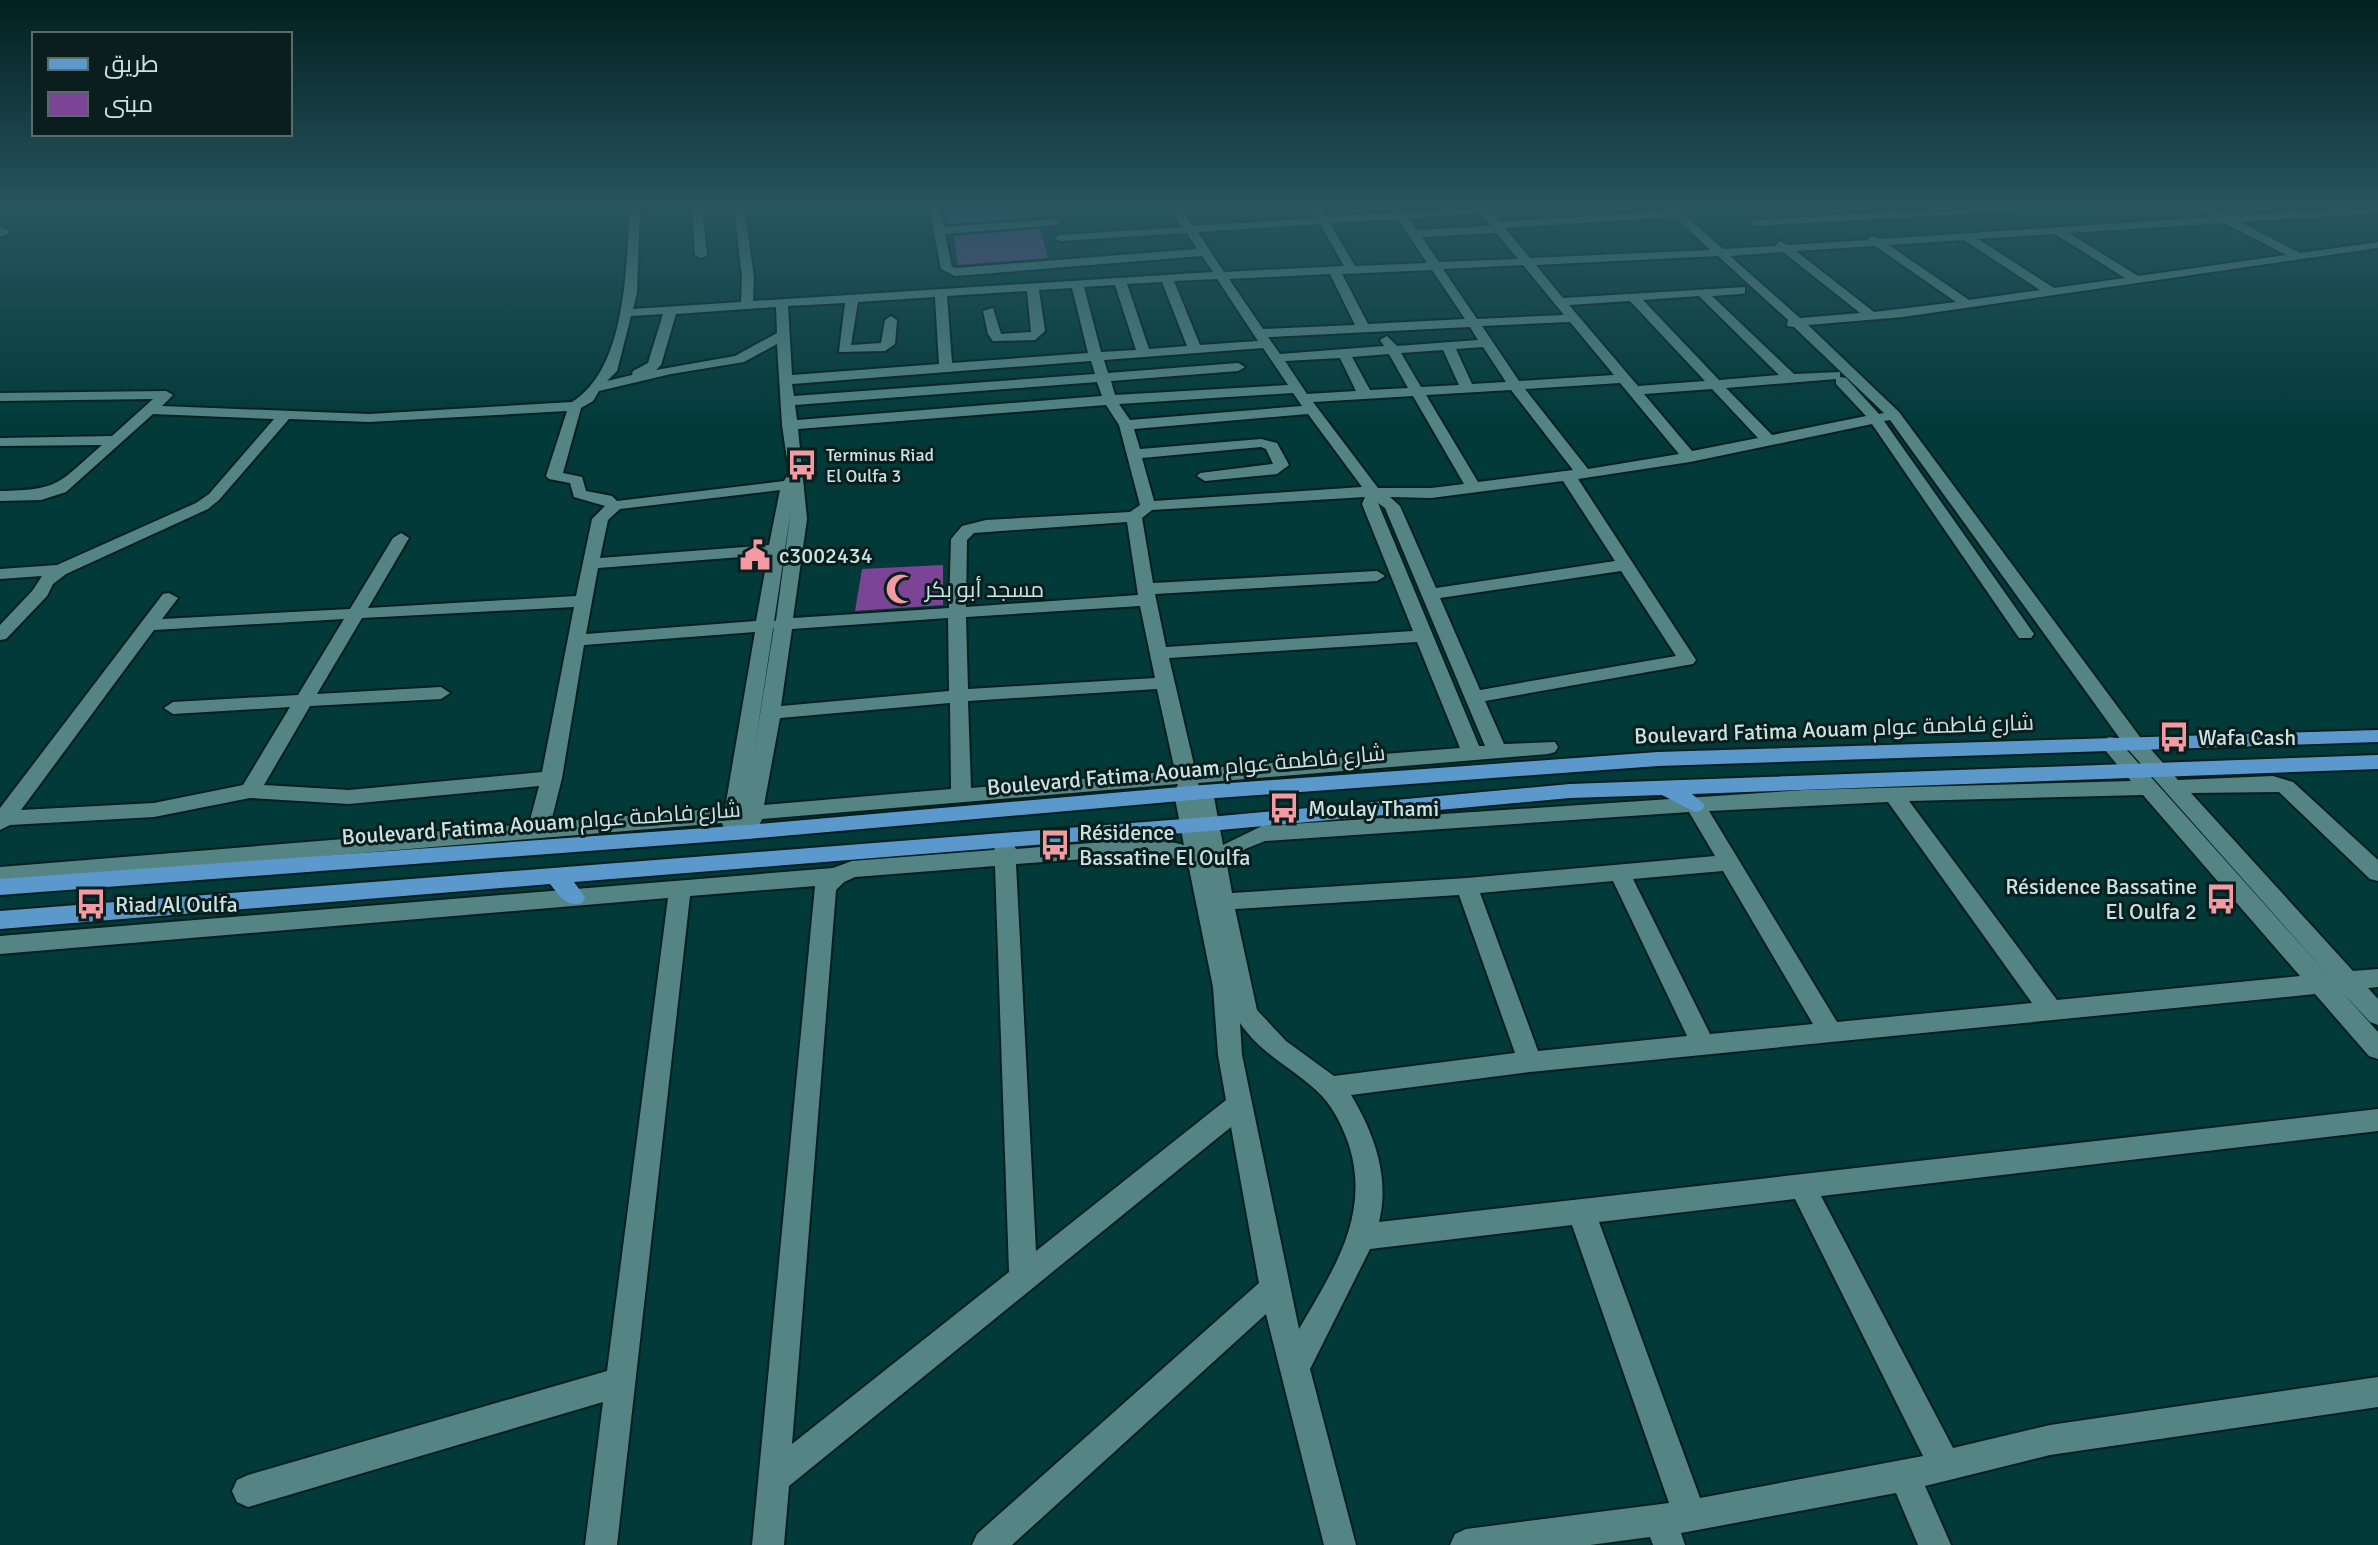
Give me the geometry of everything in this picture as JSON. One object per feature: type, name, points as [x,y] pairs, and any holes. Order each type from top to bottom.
[{"type":"main road","name":"Boulevard Fatima Aouam شارع فاطمة عوام","points":[[0,887],[741,823],[1191,789],[1501,760],[1658,759],[2378,736]]},
{"type":"main road","points":[[0,920],[553,874],[1005,849],[1200,825],[1570,791],[1663,786],[2153,779],[2378,762]]},
{"type":"main road","points":[[1663,786],[1695,805]]},
{"type":"main road","points":[[553,874],[574,897]]},
{"type":"street","points":[[152,410],[369,418],[575,406],[588,398],[610,371],[631,293],[632,279]]},
{"type":"street","points":[[747,305],[748,279]]},
{"type":"street","points":[[626,313],[1150,279]]},
{"type":"street","points":[[1167,279],[1195,350]]},
{"type":"street","points":[[1225,279],[1304,399],[1374,493],[1392,506],[1501,760]]},
{"type":"street","points":[[1339,279],[1363,327]]},
{"type":"street","points":[[1445,279],[1576,475],[1625,565],[1687,660],[1473,697]]},
{"type":"street","points":[[1539,279],[1690,458]]},
{"type":"street","points":[[1731,279],[1835,375],[1875,418],[2025,634]]},
{"type":"street","points":[[1743,279],[1798,323],[1894,415],[2133,742],[2153,779],[2319,983],[2378,1049]]},
{"type":"street","points":[[1825,279],[1872,316]]},
{"type":"street","points":[[1931,279],[1967,304]]},
{"type":"street","points":[[2032,279],[2052,292]]},
{"type":"street","points":[[1781,324],[1872,316],[2143,279]]},
{"type":"street","points":[[1120,281],[1144,355]]},
{"type":"street","points":[[1077,283],[1110,400],[1126,425],[1135,454],[1146,595],[1163,683],[1207,862],[1225,987],[1230,1055],[1274,1288],[1340,1545]]},
{"type":"street","points":[[989,311],[994,334],[998,338],[1035,336],[1039,331],[1033,287]]},
{"type":"street","points":[[1560,302],[1741,290]]},
{"type":"street","points":[[941,293],[946,369]]},
{"type":"street","points":[[1702,293],[1791,379]]},
{"type":"street","points":[[1634,298],[1769,441]]},
{"type":"street","points":[[852,299],[844,349],[885,347],[891,320]]},
{"type":"street","points":[[741,823],[774,625],[799,519],[785,380],[782,303]]},
{"type":"street","points":[[610,371],[627,376],[652,367],[671,310]]},
{"type":"street","points":[[785,380],[1144,355],[1363,327],[1573,318]]},
{"type":"street","points":[[1379,326],[1473,487]]},
{"type":"street","points":[[511,411],[671,370],[739,359],[783,335]]},
{"type":"street","points":[[1277,358],[1488,343]]},
{"type":"street","points":[[1447,345],[1467,387]]},
{"type":"street","points":[[1344,353],[1365,394]]},
{"type":"street","points":[[787,401],[1238,367]]},
{"type":"street","points":[[1633,391],[1835,375]]},
{"type":"street","points":[[1126,425],[1304,399],[1621,379]]},
{"type":"street","points":[[0,496],[55,492],[166,395],[1,397]]},
{"type":"street","points":[[789,425],[1110,400],[1304,399]]},
{"type":"street","points":[[575,406],[554,476],[577,480],[579,494],[606,499],[614,506]]},
{"type":"street","points":[[0,635],[41,592],[46,581],[60,570],[202,506],[214,497],[285,415]]},
{"type":"street","points":[[961,796],[957,615],[959,539],[968,529],[1374,493],[1431,493],[1690,458],[1894,415]]},
{"type":"street","points":[[0,442],[117,440]]},
{"type":"street","points":[[1135,454],[1261,443],[1272,446],[1281,465],[1277,469],[1205,476]]},
{"type":"street","points":[[538,831],[552,778],[574,640],[600,519],[614,506],[634,501],[793,481]]},
{"type":"street","points":[[741,823],[771,713],[777,549],[793,481]]},
{"type":"street","points":[[1374,493],[1370,504],[1472,754]]},
{"type":"street","points":[[250,791],[401,538]]},
{"type":"street","points":[[1961,541],[1985,541]]},
{"type":"street","points":[[590,564],[777,549]]},
{"type":"street","points":[[1429,594],[1625,565]]},
{"type":"street","points":[[0,574],[60,570]]},
{"type":"street","points":[[574,640],[957,615],[1146,595],[1377,576]]},
{"type":"street","points":[[2,820],[169,598]]},
{"type":"street","points":[[149,625],[582,601]]},
{"type":"street","points":[[1157,653],[1424,636]]},
{"type":"street","points":[[771,713],[958,696],[1163,683]]},
{"type":"street","points":[[173,708],[441,693]]},
{"type":"street","points":[[2109,743],[2153,779],[2378,1015]]},
{"type":"street","points":[[0,875],[538,831],[741,823],[961,796],[1191,789],[1472,754],[1501,760],[1548,747]]},
{"type":"street","points":[[2,820],[154,810],[250,791],[349,797],[552,778]]},
{"type":"street","points":[[2153,779],[2273,783],[2286,787],[2378,873]]},
{"type":"street","points":[[1207,862],[1262,834],[2054,782]]},
{"type":"street","points":[[1893,794],[2052,1011]]},
{"type":"street","points":[[1695,805],[1830,1032]]},
{"type":"street","points":[[0,945],[836,876],[852,869],[1005,849],[1172,848],[1207,862],[1223,902],[1241,1001],[1255,1029],[1329,1087],[1349,1113],[1363,1147],[1370,1202],[1361,1237],[1294,1368]]},
{"type":"street","points":[[1005,849],[1023,1278]]},
{"type":"street","points":[[1223,902],[1467,886],[1729,863]]},
{"type":"street","points":[[1619,872],[1703,1044]]},
{"type":"street","points":[[768,1545],[825,888],[836,876]]},
{"type":"street","points":[[1467,886],[1530,1062]]},
{"type":"street","points":[[601,1545],[680,890]]},
{"type":"street","points":[[1329,1087],[1703,1044],[2378,978]]},
{"type":"street","points":[[774,1478],[1240,1104]]},
{"type":"street","points":[[1361,1237],[2378,1120]]},
{"type":"street","points":[[1802,1186],[1945,1466]]},
{"type":"street","points":[[1581,1211],[1673,1527]]},
{"type":"street","points":[[988,1545],[1274,1288]]},
{"type":"street","points":[[248,1491],[621,1382]]},
{"type":"street","points":[[1466,1545],[1673,1527],[2050,1440],[2378,1392]]},
{"type":"street","points":[[1904,1476],[1935,1545]]},
{"type":"building","name":"مسجد أبو بكر","points":[[943,565],[943,605],[855,611],[862,569]]},
{"type":"place","name":"Terminus Riad El Oulfa 3","points":[[802,465]]},
{"type":"place","name":"c3002434","points":[[755,555]]},
{"type":"place","name":"مسجد أبو بكر","points":[[901,589]]},
{"type":"place","name":"Wafa Cash","points":[[2174,737]]},
{"type":"place","name":"Moulay Thami","points":[[1284,808]]},
{"type":"place","name":"Résidence Bassatine El Oulfa","points":[[1055,845]]},
{"type":"place","name":"Résidence Bassatine El Oulfa 2","points":[[2221,899]]},
{"type":"place","name":"Riad Al Oulfa","points":[[91,904]]}]
